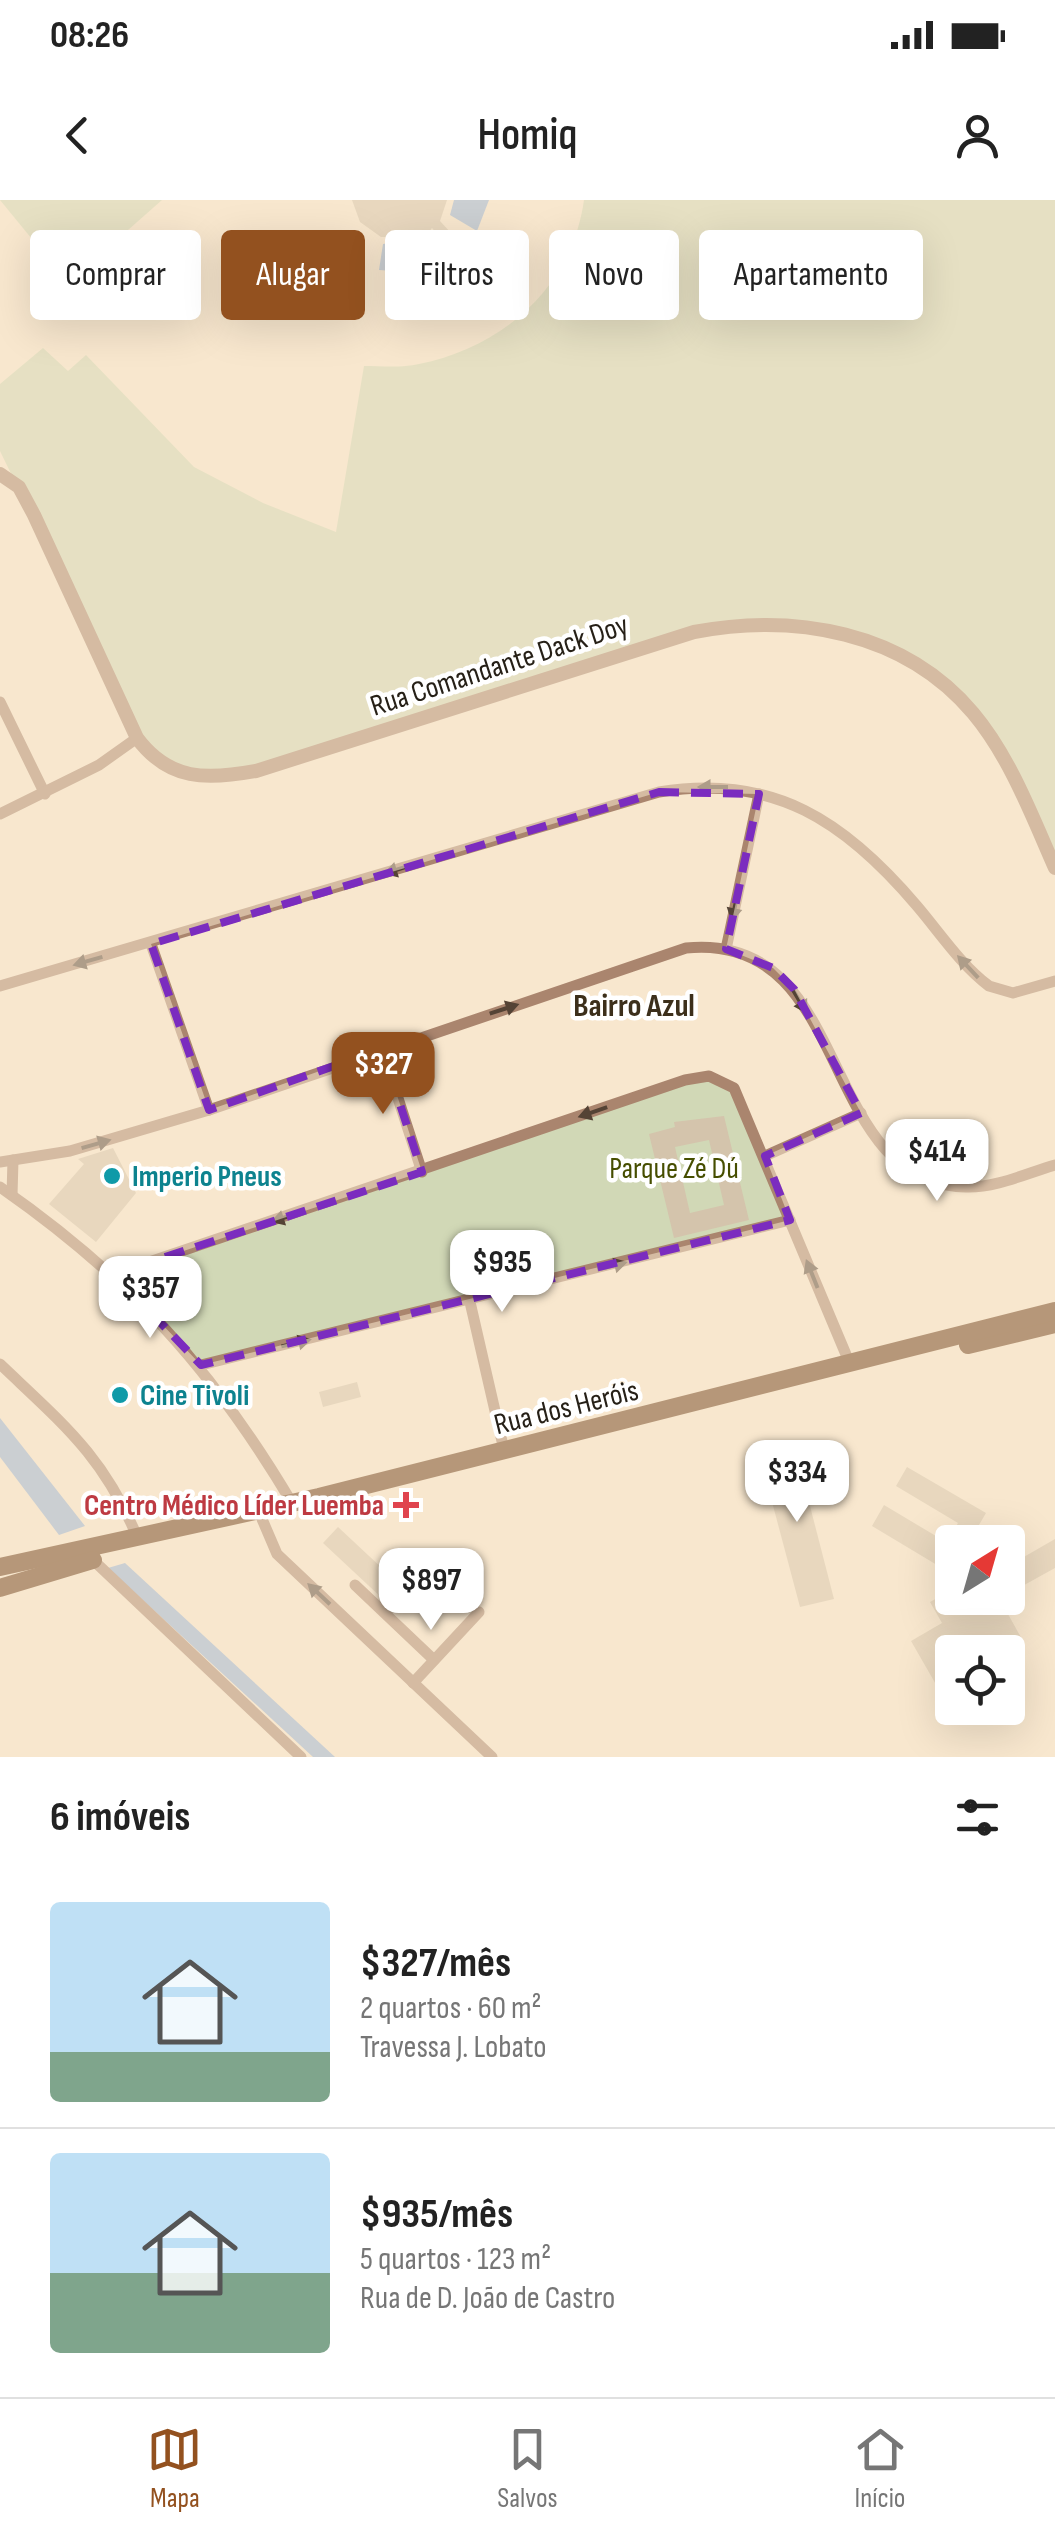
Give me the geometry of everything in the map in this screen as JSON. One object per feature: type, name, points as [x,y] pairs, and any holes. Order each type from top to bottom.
[{"type":"main road","name":"Rua dos Heróis","points":[[0,1588],[138,1539],[1055,1311]]},
{"type":"main road","name":"Rua dos Heróis","points":[[0,1577],[262,1519],[1055,1324]]},
{"type":"main road","name":"Rua dos Heróis","points":[[0,1567],[91,1555]]},
{"type":"street","name":"Rua Comandante Dack Doy","points":[[0,474],[18,486],[136,738],[157,761],[179,774],[238,775],[694,632],[749,624],[811,627],[868,641],[916,663],[973,714],[1006,764],[1055,868]]},
{"type":"street","points":[[0,702],[46,794]]},
{"type":"street","points":[[0,814],[99,766],[136,738]]},
{"type":"street","points":[[0,986],[660,792],[711,786],[759,794],[806,810],[864,848],[989,986],[1013,992],[1055,981]]},
{"type":"street","points":[[726,949],[759,794]]},
{"type":"street","points":[[151,944],[209,1110]]},
{"type":"street","points":[[12,1195],[7,1161],[82,1148],[209,1110],[686,948],[726,949],[772,968],[794,989],[861,1113],[896,1160],[943,1184],[994,1184],[1055,1164]]},
{"type":"street","points":[[382,1049],[422,1172]]},
{"type":"street","points":[[114,1274],[701,1076],[720,1078],[734,1088],[765,1156],[850,1364]]},
{"type":"street","points":[[765,1156],[861,1113]]},
{"type":"street","points":[[0,1187],[114,1274],[201,1366],[292,1502]]},
{"type":"street","points":[[201,1366],[790,1220]]},
{"type":"street","points":[[470,1302],[504,1450]]},
{"type":"street","points":[[0,1364],[79,1437],[118,1490],[138,1539]]},
{"type":"street","points":[[262,1519],[277,1554],[492,1757]]},
{"type":"street","points":[[91,1555],[301,1757]]},
{"type":"street","points":[[355,1585],[434,1660]]},
{"type":"street","points":[[413,1683],[478,1612]]},
{"type":"highlighted area","points":[[659,792],[759,794],[726,949],[773,968],[794,989],[861,1113],[765,1156],[790,1220],[201,1365],[114,1274],[422,1172],[382,1049],[209,1110],[151,944]]},
{"type":"green space","points":[[0,200],[162,200],[128,230],[30,230],[30,237]]},
{"type":"green space","points":[[584,200],[1055,200],[1055,868],[975,717],[933,677],[841,633],[722,627],[256,771],[202,777],[146,751],[0,451],[0,384],[43,348],[68,371],[86,355],[194,467],[263,503],[336,532],[364,366],[412,365],[450,356],[514,320],[529,320],[529,307],[549,286],[549,320],[679,320],[679,230],[577,230]]},
{"type":"green space","name":"Parque Zé Dú","points":[[685,1080],[728,1082],[790,1220],[201,1365],[114,1274]]},
{"type":"water","points":[[454,200],[489,200],[477,230],[450,215]]},
{"type":"water","points":[[385,244],[385,270],[379,270]]},
{"type":"water","points":[[0,1418],[85,1526],[59,1535],[0,1457]]},
{"type":"water","points":[[125,1563],[335,1757],[313,1757],[108,1568]]},
{"type":"building","points":[[352,200],[447,200],[440,221],[448,230],[385,230],[385,237],[381,237],[360,222]]},
{"type":"building","points":[[724,1116],[749,1220],[674,1238],[649,1134],[675,1127],[674,1122]],"holes":[[[709,1140],[724,1205],[690,1213],[675,1147]]]},
{"type":"building","points":[[113,1148],[136,1193],[96,1242],[49,1204],[84,1164],[78,1159]]},
{"type":"building","points":[[357,1382],[361,1397],[323,1407],[319,1392]]},
{"type":"building","points":[[794,1444],[834,1599],[800,1607],[759,1453]]},
{"type":"building","points":[[907,1467],[986,1513],[979,1525],[957,1525],[896,1486]]},
{"type":"building","points":[[884,1505],[935,1535],[935,1564],[872,1526]]},
{"type":"building","points":[[338,1527],[399,1584],[384,1600],[323,1543]]},
{"type":"building","points":[[1055,1539],[1055,1568],[1025,1585],[1025,1556]]},
{"type":"building","points":[[937,1615],[1008,1615],[1020,1635],[935,1635],[935,1683],[911,1641],[942,1623]]},
{"type":"place","name":"Imperio Pneus","points":[[112,1176]]},
{"type":"place","name":"Cine Tivoli","points":[[120,1395]]},
{"type":"place","name":"Centro Médico Líder Luemba","points":[[406,1505]]},
{"type":"district","name":"Bairro Azul","points":[[634,1005]]}]
